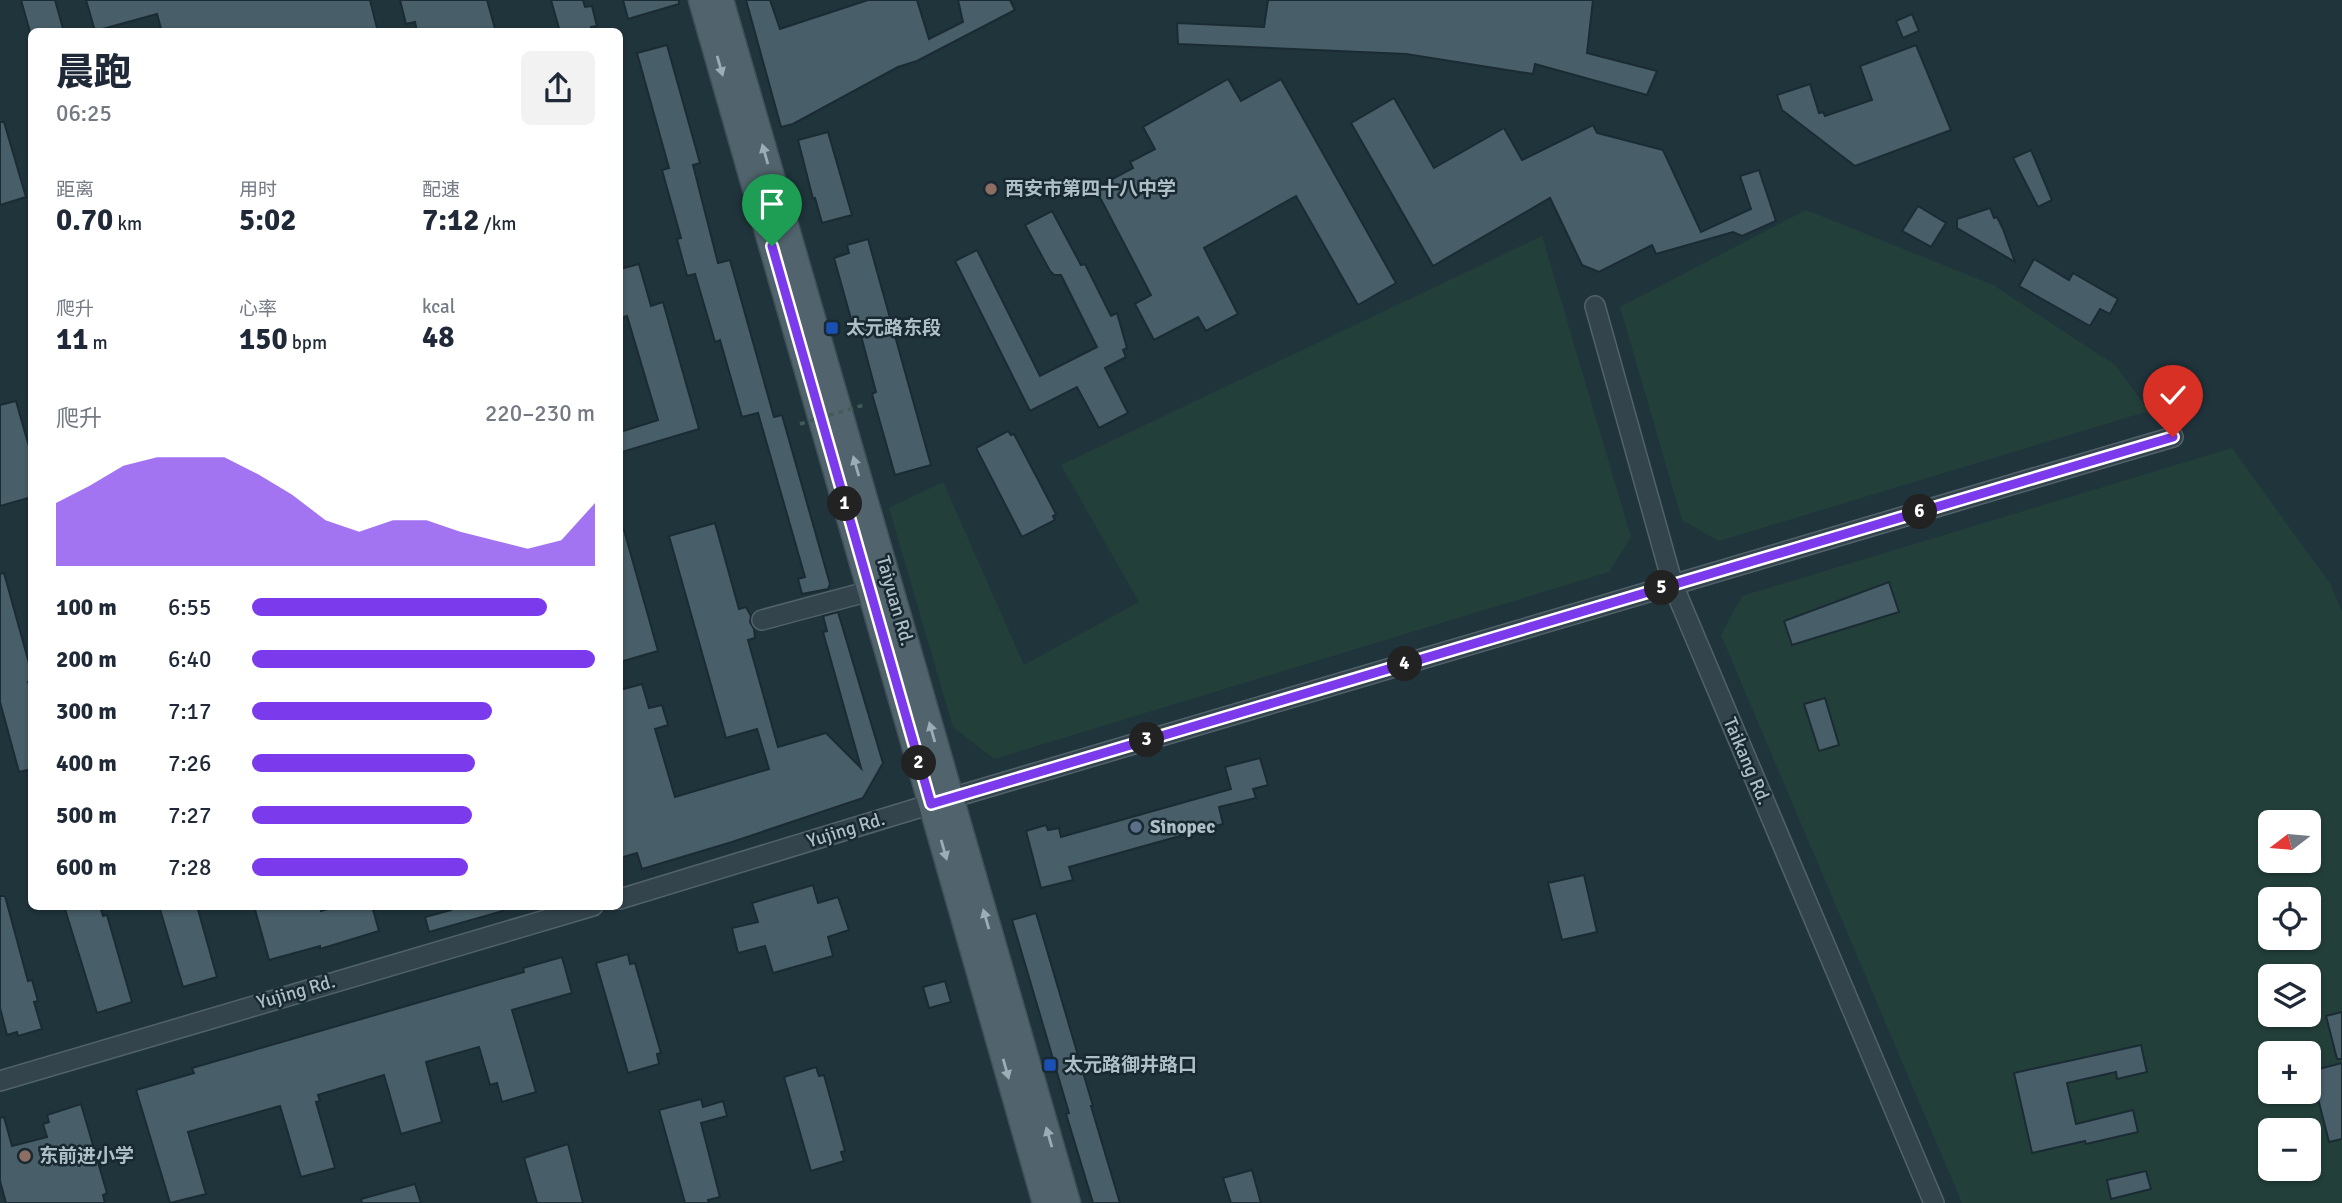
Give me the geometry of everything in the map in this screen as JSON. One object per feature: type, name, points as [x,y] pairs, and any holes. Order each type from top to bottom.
[{"type":"main road","name":"Taiyuan Rd.","points":[[701,0],[870,591],[941,801],[1068,1203]]},
{"type":"main road","name":"Taiyuan Rd.","points":[[721,0],[941,801],[1045,1203]]},
{"type":"street","name":"Taikang Rd.","points":[[1595,306],[1673,585],[1934,1203]]},
{"type":"street","name":"Yujing Rd.","points":[[623,898],[941,801],[2173,437]]},
{"type":"street","points":[[762,620],[870,591]]},
{"type":"street","name":"Yujing Rd.","points":[[0,1081],[579,910]]},
{"type":"path","points":[[800,424],[864,405]]},
{"type":"green space","points":[[1806,210],[1993,285],[2115,365],[2149,411],[1719,541],[1682,520],[1620,307]]},
{"type":"green space","points":[[1542,236],[1631,537],[1609,572],[994,759],[953,727],[889,508],[943,482],[1024,665],[1139,602],[1061,465]]},
{"type":"green space","points":[[2232,448],[2331,585],[2342,612],[2342,1203],[1962,1203],[1721,635],[1742,596]]},
{"type":"building","points":[[21,0],[55,0],[63,28],[29,28]]},
{"type":"building","points":[[86,0],[370,0],[377,28],[161,28],[157,14],[106,28],[94,28]]},
{"type":"building","points":[[400,0],[487,0],[495,28],[416,28],[415,22],[406,24]]},
{"type":"building","points":[[551,0],[583,0],[585,7],[592,6],[597,26],[559,28]]},
{"type":"building","points":[[623,0],[679,0],[679,4],[628,19]]},
{"type":"building","points":[[746,0],[770,0],[780,29],[868,0],[917,0],[929,39],[963,22],[958,0],[1010,0],[1015,10],[917,61],[898,67],[793,124],[781,127]]},
{"type":"building","points":[[1268,0],[1593,0],[1587,53],[1657,71],[1647,95],[1535,64],[1533,74],[1406,54],[1178,44],[1177,23],[1264,27]]},
{"type":"building","points":[[1912,14],[1919,31],[1903,38],[1896,21]]},
{"type":"building","points":[[667,45],[700,163],[693,165],[718,263],[730,260],[774,417],[782,415],[830,584],[828,589],[802,594],[798,579],[805,577],[758,413],[742,417],[720,340],[715,342],[695,274],[687,276],[677,239],[681,238],[662,170],[669,168],[637,53]]},
{"type":"building","points":[[1916,45],[1951,130],[1855,166],[1782,110],[1777,95],[1810,84],[1819,113],[1823,112],[1825,116],[1872,100],[1860,66]]},
{"type":"building","points":[[1228,79],[1241,101],[1281,79],[1396,283],[1358,305],[1296,196],[1204,248],[1238,314],[1206,331],[1198,317],[1154,340],[1135,304],[1151,295],[1095,188],[1133,168],[1130,162],[1155,149],[1143,127]]},
{"type":"building","points":[[1394,98],[1434,168],[1504,128],[1522,160],[1593,125],[1597,133],[1663,150],[1701,232],[1751,209],[1740,176],[1759,170],[1776,221],[1742,236],[1733,232],[1656,254],[1652,245],[1599,272],[1582,265],[1550,198],[1433,266],[1351,123]]},
{"type":"building","points":[[0,122],[4,122],[26,197],[0,205]]},
{"type":"building","points":[[828,132],[852,215],[822,223],[798,140]]},
{"type":"building","points":[[2031,150],[2052,200],[2038,207],[2013,158]]},
{"type":"building","points":[[1918,206],[1946,223],[1931,247],[1902,231]]},
{"type":"building","points":[[1990,208],[2003,229],[2015,262],[1957,228],[1957,219]]},
{"type":"building","points":[[1052,211],[1081,265],[1085,264],[1111,316],[1117,313],[1127,348],[1123,350],[1126,357],[1105,368],[1128,413],[1099,428],[1077,387],[1030,411],[955,261],[977,250],[1040,376],[1097,347],[1061,275],[1054,275],[1050,271],[1025,225]]},
{"type":"building","points":[[868,239],[931,465],[895,475],[872,394],[876,392],[861,336],[856,337],[834,258],[849,253],[847,245]]},
{"type":"building","points":[[2034,259],[2069,280],[2073,273],[2118,299],[2110,314],[2100,309],[2090,326],[2019,286]]},
{"type":"building","points":[[639,264],[651,306],[663,302],[699,429],[623,452],[623,431],[658,420],[627,316],[623,317],[623,268]]},
{"type":"building","points":[[16,401],[28,443],[28,498],[0,506],[0,405]]},
{"type":"building","points":[[1008,431],[1011,435],[1014,434],[1056,514],[1053,516],[1055,520],[1022,537],[976,448]]},
{"type":"building","points":[[715,523],[739,609],[746,607],[751,616],[755,638],[748,640],[778,747],[826,733],[861,768],[823,632],[827,631],[823,616],[838,612],[883,763],[863,798],[642,869],[637,853],[623,857],[623,689],[642,684],[649,708],[662,705],[668,725],[655,729],[675,797],[769,769],[757,729],[726,738],[669,536]]},
{"type":"building","points":[[623,530],[624,530],[658,651],[623,661]]},
{"type":"building","points":[[4,573],[28,660],[28,770],[19,772],[0,702],[0,574]]},
{"type":"building","points":[[1889,582],[1899,612],[1792,645],[1784,621]]},
{"type":"building","points":[[1825,698],[1839,745],[1819,751],[1804,704]]},
{"type":"building","points":[[1260,758],[1268,785],[1253,789],[1256,798],[1219,807],[1223,824],[1069,867],[1073,880],[1041,888],[1026,831],[1046,825],[1048,830],[1059,828],[1061,837],[1231,789],[1225,767]]},
{"type":"building","points":[[1584,875],[1597,932],[1562,940],[1548,883]]},
{"type":"building","points":[[813,885],[818,903],[838,897],[849,930],[828,937],[833,956],[773,973],[765,946],[738,953],[732,928],[758,922],[752,903]]},
{"type":"building","points":[[0,896],[5,896],[28,981],[32,980],[38,1001],[34,1002],[42,1029],[18,1036],[17,1032],[7,1035],[0,1008]]},
{"type":"building","points":[[65,910],[101,910],[103,916],[107,915],[132,1002],[97,1013]]},
{"type":"building","points":[[160,910],[198,910],[217,977],[183,987]]},
{"type":"building","points":[[255,910],[373,910],[379,931],[320,949],[320,946],[269,960]]},
{"type":"building","points":[[451,910],[503,911],[429,932],[425,917]]},
{"type":"building","points":[[1036,913],[1120,1203],[1093,1203],[1066,1114],[1069,1113],[1012,920]]},
{"type":"building","points":[[628,954],[630,964],[635,963],[661,1053],[657,1054],[659,1064],[628,1073],[596,963]]},
{"type":"building","points":[[562,957],[572,993],[512,1010],[536,1092],[502,1102],[497,1083],[490,1085],[479,1047],[426,1062],[442,1122],[401,1134],[384,1075],[318,1095],[320,1101],[316,1102],[335,1168],[301,1177],[280,1106],[188,1132],[206,1194],[170,1203],[136,1090],[194,1073],[192,1068],[524,972],[523,968]]},
{"type":"building","points":[[945,981],[951,1002],[929,1008],[923,987]]},
{"type":"building","points":[[2342,1012],[2342,1059],[2337,1059],[2326,1016]]},
{"type":"building","points":[[2141,1045],[2147,1072],[2117,1079],[2116,1072],[2067,1083],[2076,1124],[2133,1110],[2138,1132],[2032,1153],[2014,1073]]},
{"type":"building","points":[[2342,1063],[2342,1139],[2329,1142],[2319,1104],[2321,1068]]},
{"type":"building","points":[[816,1067],[819,1076],[824,1075],[845,1151],[841,1152],[844,1161],[811,1171],[784,1077]]},
{"type":"building","points":[[701,1099],[703,1107],[723,1101],[727,1116],[701,1123],[720,1197],[708,1200],[709,1203],[685,1203],[659,1110]]},
{"type":"building","points":[[81,1104],[107,1193],[103,1195],[105,1203],[6,1203],[0,1181],[0,1118],[4,1117],[12,1146],[47,1137],[43,1124],[49,1122],[47,1115]]},
{"type":"building","points":[[568,1144],[583,1203],[537,1203],[524,1158]]},
{"type":"building","points":[[1252,1170],[1261,1203],[1231,1203],[1223,1178]]},
{"type":"building","points":[[2146,1171],[2151,1189],[2111,1199],[2107,1180]]},
{"type":"building","points":[[415,1184],[421,1203],[362,1203],[361,1199]]},
{"type":"place","name":"西安市第四十八中学","points":[[991,189]]},
{"type":"place","name":"太元路东段","points":[[832,328]]},
{"type":"place","name":"Sinopec","points":[[1136,827]]},
{"type":"place","name":"太元路御井路口","points":[[1050,1065]]},
{"type":"place","name":"东前进小学","points":[[25,1156]]},
{"type":"route","points":[[772,246],[931,804],[2173,437]]}]
